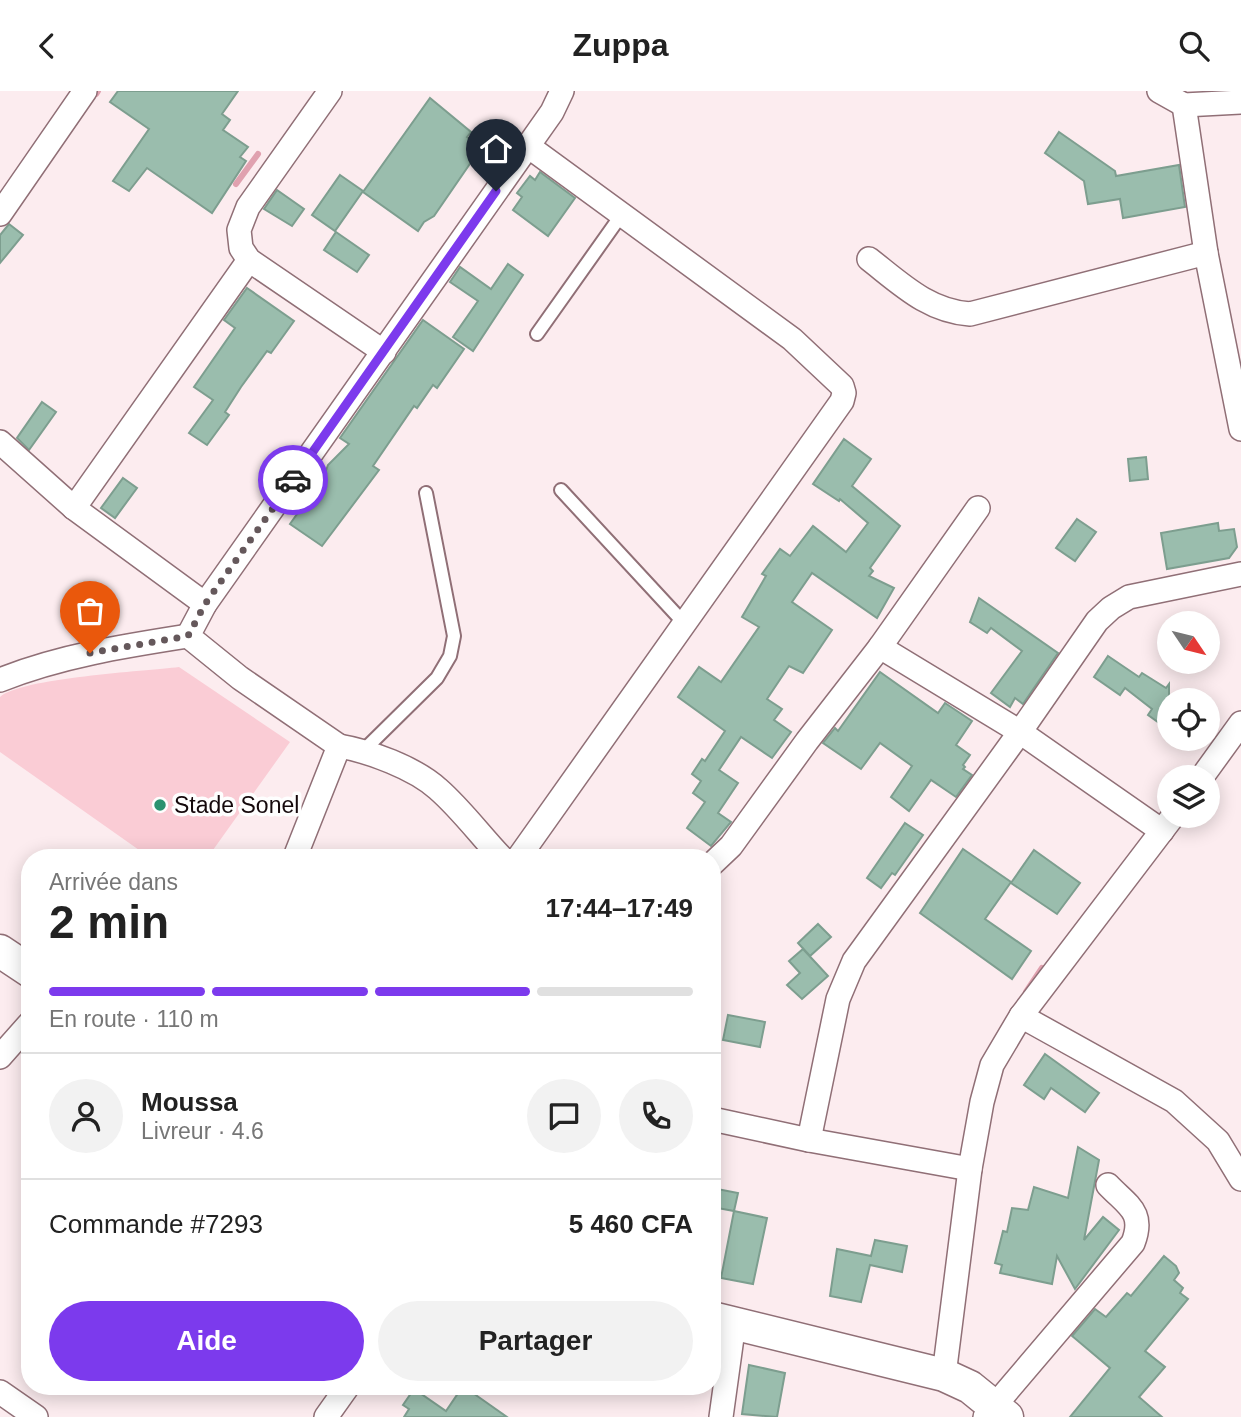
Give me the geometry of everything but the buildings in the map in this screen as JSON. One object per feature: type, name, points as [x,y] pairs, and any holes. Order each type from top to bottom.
[{"type":"main road","points":[[0,951],[21,965]]},
{"type":"main road","points":[[723,1321],[944,1375],[970,1387],[996,1413]]},
{"type":"street","points":[[0,214],[85,91]]},
{"type":"street","points":[[330,91],[248,207],[239,230],[241,248],[249,260],[384,352]]},
{"type":"street","points":[[188,636],[205,604],[552,112],[562,91]]},
{"type":"street","points":[[1159,91],[1184,105],[1241,102]]},
{"type":"street","points":[[1184,105],[1206,253],[1241,429]]},
{"type":"street","points":[[525,849],[842,401],[844,393],[842,386],[792,339],[528,146]]},
{"type":"street","points":[[869,259],[927,302],[949,313],[970,314],[1206,253]]},
{"type":"street","points":[[74,508],[249,260]]},
{"type":"street","points":[[0,442],[74,508],[205,604]]},
{"type":"street","points":[[721,855],[731,846],[880,647],[978,508]]},
{"type":"street","points":[[808,1140],[838,999],[854,961],[1097,621],[1129,597],[1241,574]]},
{"type":"street","points":[[0,680],[28,669],[111,648],[188,636],[240,678],[339,746],[364,750],[395,763],[437,787],[494,849]]},
{"type":"street","points":[[880,647],[1157,816]]},
{"type":"street","points":[[1211,765],[1241,723]]},
{"type":"street","points":[[298,849],[339,746]]},
{"type":"street","points":[[944,1375],[970,1169],[982,1102],[992,1065],[1021,1016],[1164,828]]},
{"type":"street","points":[[1021,1016],[1174,1101],[1218,1141],[1241,1179]]},
{"type":"street","points":[[0,1057],[21,1033]]},
{"type":"street","points":[[721,1121],[808,1140],[970,1169]]},
{"type":"street","points":[[996,1413],[1133,1243],[1139,1228],[1137,1216],[1108,1185]]},
{"type":"street","points":[[721,1417],[723,1321]]},
{"type":"street","points":[[0,1392],[36,1417]]},
{"type":"street","points":[[326,1417],[342,1395]]},
{"type":"lane","points":[[537,334],[622,214]]},
{"type":"lane","points":[[561,490],[684,624]]},
{"type":"lane","points":[[364,750],[438,678],[450,656],[454,636],[426,493]]},
{"type":"shaded area","name":"Stade Sonel","points":[[179,667],[290,742],[214,849],[138,849],[0,752],[0,697],[12,690],[32,685]]},
{"type":"waterway","points":[[236,184],[258,154]]},
{"type":"waterway","points":[[1026,992],[1042,968]]},
{"type":"way so far","points":[[90,653],[188,636],[205,604],[293,480]]},
{"type":"place","name":"Stade Sonel","points":[[160,805]]},
{"type":"route","points":[[293,480],[496,191]]}]
